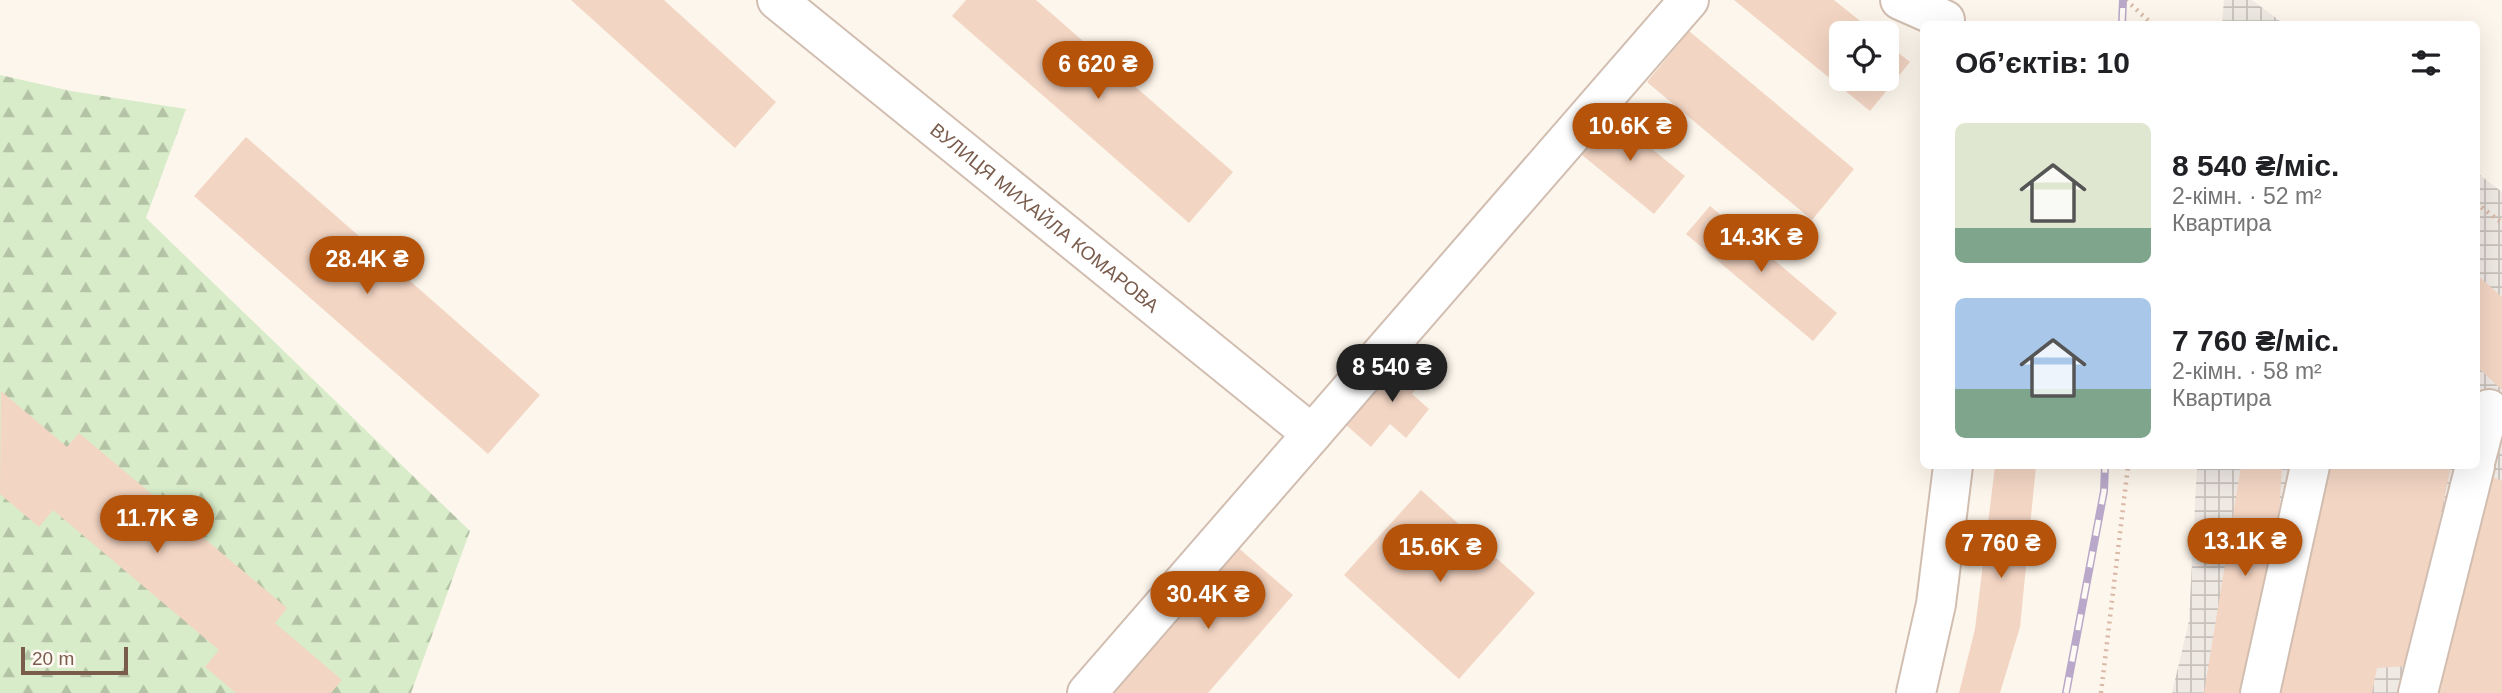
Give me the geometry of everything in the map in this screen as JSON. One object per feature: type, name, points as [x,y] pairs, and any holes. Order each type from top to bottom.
[{"type":"lane","name":"ВУЛИЦЯ МИХАЙЛА КОМАРОВА","points":[[777,0],[1312,434]]},
{"type":"lane","points":[[1087,693],[1689,0]]},
{"type":"lane","points":[[1900,0],[1943,15]]},
{"type":"lane","points":[[2480,444],[2489,409]]},
{"type":"lane","points":[[1916,693],[1936,604],[1953,469]]},
{"type":"lane","points":[[2260,693],[2309,469]]},
{"type":"lane","points":[[2418,693],[2474,469]]},
{"type":"path","points":[[2126,0],[2148,21]]},
{"type":"path","points":[[2480,206],[2502,223]]},
{"type":"path","points":[[2101,693],[2127,469]]},
{"type":"shaded area","points":[[2224,0],[2252,0],[2280,21],[2222,21]]},
{"type":"shaded area","points":[[2480,175],[2502,192],[2502,693],[2172,693],[2189,621],[2197,469],[2480,469]]},
{"type":"green space","points":[[0,75],[71,91],[186,109],[146,218],[470,531],[411,693],[0,693]]},
{"type":"building","points":[[571,0],[664,0],[776,102],[735,148]]},
{"type":"building","points":[[966,0],[1036,0],[1233,172],[1189,223],[952,16]]},
{"type":"building","points":[[1734,0],[1834,0],[1860,21],[1829,21],[1829,78]]},
{"type":"building","points":[[1689,31],[1854,169],[1812,220],[1647,82]]},
{"type":"building","points":[[1899,53],[1910,62],[1899,75]]},
{"type":"building","points":[[1845,91],[1886,91],[1870,111]]},
{"type":"building","points":[[1607,112],[1685,176],[1654,214],[1576,150]]},
{"type":"building","points":[[246,137],[540,395],[488,454],[194,196]]},
{"type":"building","points":[[1710,206],[1837,313],[1813,341],[1686,234]]},
{"type":"building","points":[[2480,278],[2502,297],[2502,390],[2480,370]]},
{"type":"building","points":[[1404,355],[1428,374],[1412,394],[1429,409],[1406,438],[1390,424],[1371,447],[1346,425]]},
{"type":"building","points":[[1,391],[67,447],[79,433],[287,608],[275,623],[342,680],[331,693],[236,693],[205,667],[219,650],[53,510],[39,527],[0,494]]},
{"type":"building","points":[[1995,469],[2036,469],[2020,627],[2000,693],[1959,693],[1975,629]]},
{"type":"building","points":[[2241,469],[2282,469],[2278,534],[2244,693],[2204,693]]},
{"type":"building","points":[[2326,469],[2450,469],[2409,666],[2377,668],[2372,693],[2275,693]]},
{"type":"building","points":[[2483,473],[2502,481],[2502,693],[2440,693]]},
{"type":"building","points":[[1421,490],[1535,593],[1459,679],[1344,575]]},
{"type":"building","points":[[1235,545],[1293,595],[1208,693],[1107,693]]},
{"type":"railway","points":[[2122,21],[2123,0]]},
{"type":"railway","points":[[2066,693],[2104,491],[2105,469]]}]
